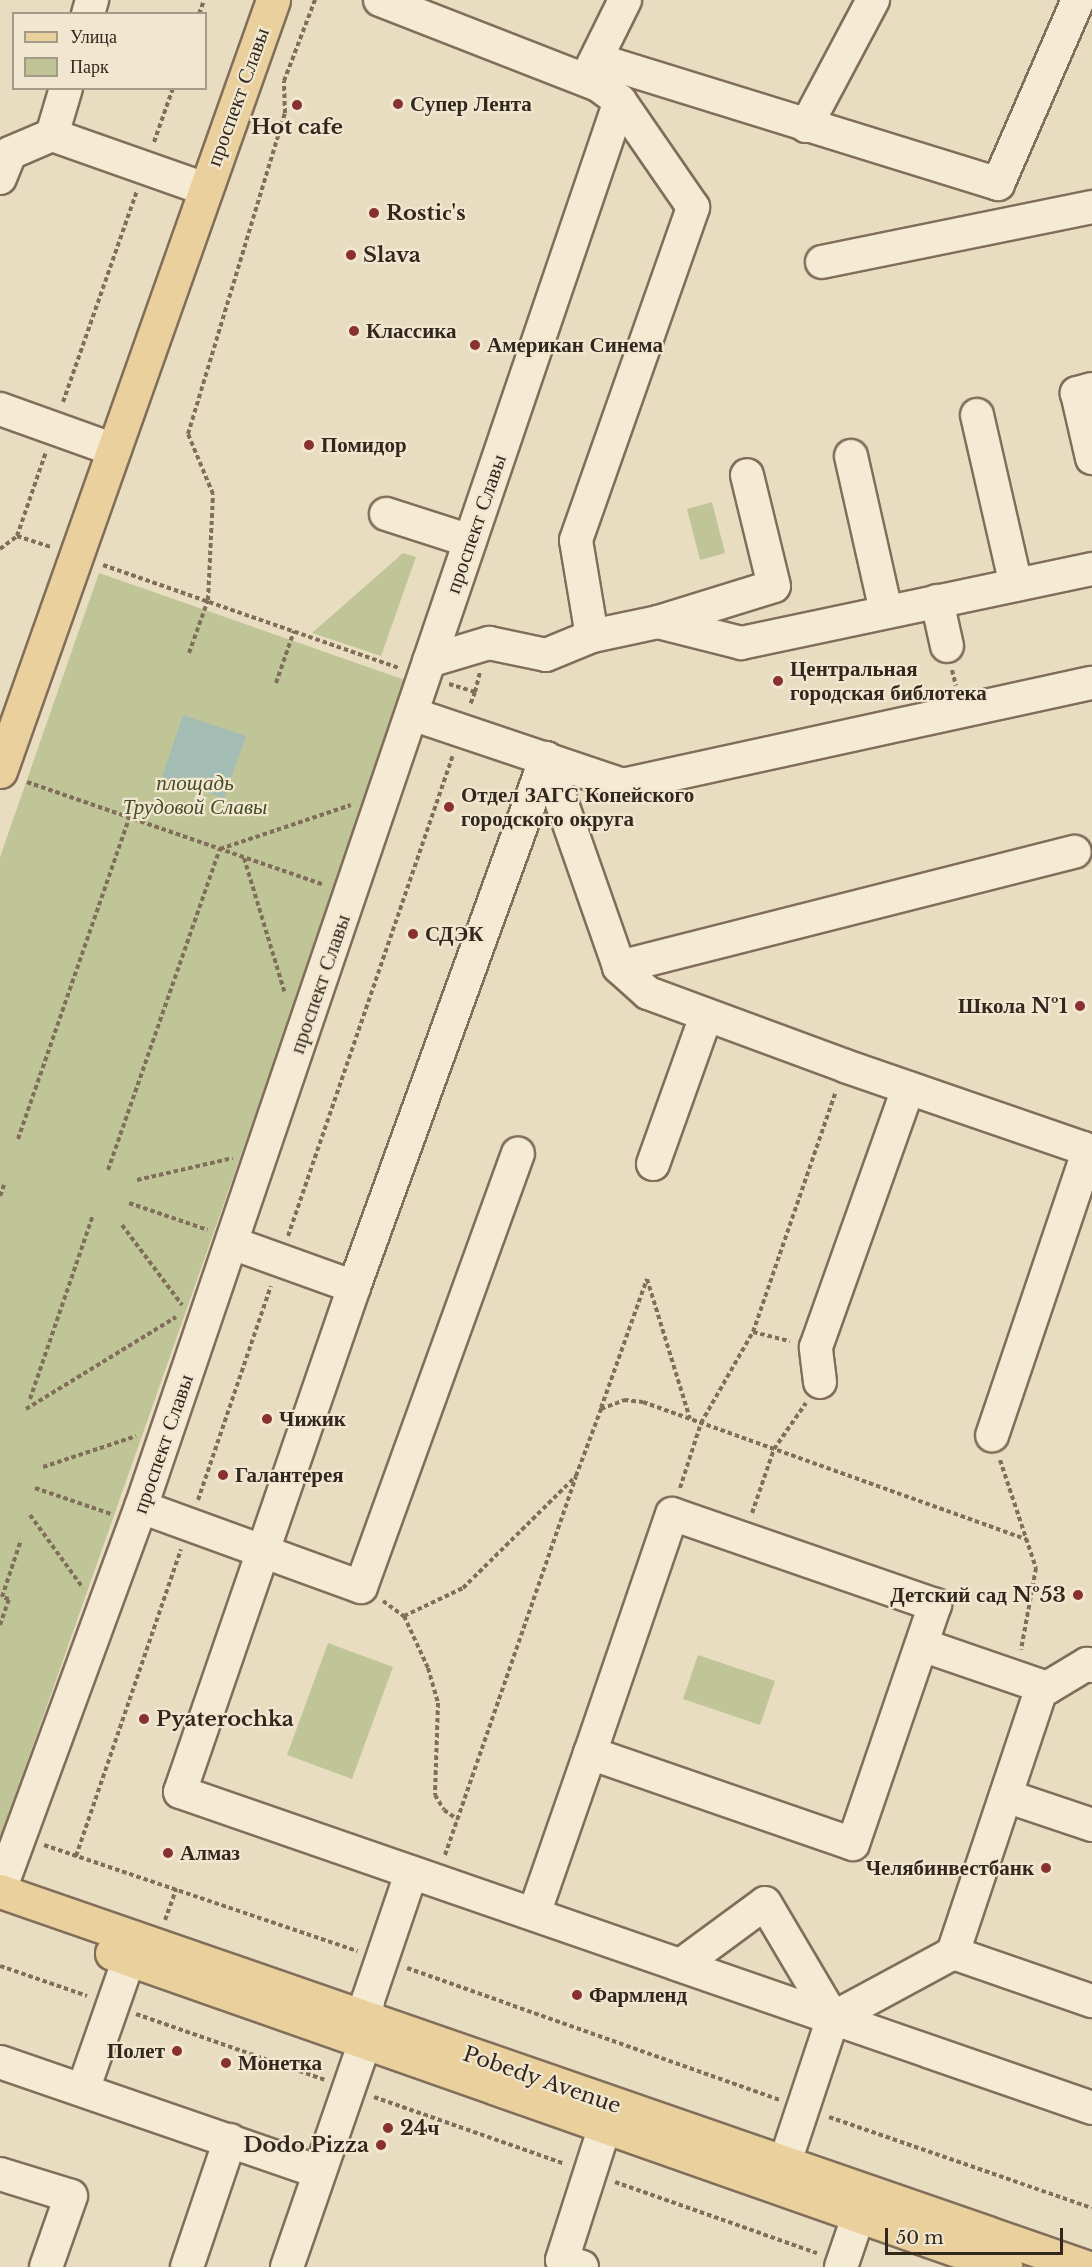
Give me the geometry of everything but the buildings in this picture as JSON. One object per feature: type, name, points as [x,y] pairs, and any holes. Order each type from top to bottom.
[{"type":"main road","name":"проспект Славы","points":[[13,776],[74,555],[273,0]]},
{"type":"main road","name":"Pobedy Avenue","points":[[0,1890],[366,2031],[604,2129],[1005,2267]]},
{"type":"main road","name":"Pobedy Avenue","points":[[0,1913],[129,1959],[366,2031],[784,2165],[1086,2267]]},
{"type":"street","points":[[380,0],[600,82],[683,84],[806,126],[998,184],[1078,0]]},
{"type":"street","name":"проспект Славы","points":[[0,1890],[223,1237],[412,714],[470,541],[625,0]]},
{"type":"street","points":[[806,126],[873,0]]},
{"type":"street","points":[[592,636],[576,540],[693,207],[600,82]]},
{"type":"street","points":[[52,135],[65,90]]},
{"type":"street","points":[[1,171],[10,153],[52,135],[205,189]]},
{"type":"street","points":[[822,262],[1092,207]]},
{"type":"street","points":[[1092,389],[1077,393],[1092,458]]},
{"type":"street","points":[[0,409],[112,449]]},
{"type":"street","points":[[977,415],[1016,585]]},
{"type":"street","points":[[851,456],[886,611]]},
{"type":"street","points":[[427,669],[489,643],[546,655],[592,636],[658,622],[774,586],[747,475]]},
{"type":"street","points":[[386,514],[470,541]]},
{"type":"street","points":[[658,622],[741,644],[886,611],[1092,569]]},
{"type":"street","points":[[937,601],[947,646]]},
{"type":"street","points":[[412,714],[623,785],[962,714],[1092,683]]},
{"type":"street","points":[[546,758],[620,967],[648,993],[706,1017],[1083,1148],[1087,1155],[992,1435]]},
{"type":"street","points":[[546,758],[354,1287],[180,1791],[423,1878],[534,1914],[1092,2108]]},
{"type":"street","points":[[620,967],[1075,852]]},
{"type":"street","points":[[653,1164],[706,1017]]},
{"type":"street","points":[[820,1382],[816,1347],[908,1088]]},
{"type":"street","points":[[128,1511],[264,1550],[361,1587],[518,1154]]},
{"type":"street","points":[[223,1237],[354,1287]]},
{"type":"street","points":[[534,1914],[672,1514],[935,1605],[853,1844],[590,1753]]},
{"type":"street","points":[[922,1645],[1047,1688],[1088,1664],[1092,1666]]},
{"type":"street","points":[[784,2165],[833,2018],[953,1953],[1006,1796],[1029,1682]]},
{"type":"street","points":[[1006,1796],[1092,1825]]},
{"type":"street","points":[[287,2267],[349,2088],[366,2031],[380,1959],[423,1878]]},
{"type":"street","points":[[681,1965],[765,1903],[833,2018]]},
{"type":"street","points":[[953,1953],[1092,2001]]},
{"type":"street","points":[[83,2090],[129,1959]]},
{"type":"street","points":[[0,2062],[320,2172]]},
{"type":"street","points":[[568,2265],[589,2172],[604,2129]]},
{"type":"street","points":[[187,2267],[230,2140]]},
{"type":"street","points":[[0,2174],[71,2196],[46,2267]]},
{"type":"street","points":[[842,2264],[858,2217]]},
{"type":"path","points":[[189,653],[208,600],[213,494],[188,434],[285,113],[284,81],[315,0]]},
{"type":"path","points":[[0,549],[17,536],[172,90]]},
{"type":"path","points":[[17,536],[294,631],[427,669]]},
{"type":"path","points":[[276,683],[294,631]]},
{"type":"path","points":[[947,646],[962,714]]},
{"type":"path","points":[[13,776],[335,889]]},
{"type":"path","points":[[220,849],[355,804]]},
{"type":"path","points":[[18,1139],[129,818]]},
{"type":"path","points":[[108,1170],[220,849]]},
{"type":"path","points":[[244,857],[288,1003]]},
{"type":"path","points":[[672,1514],[701,1422],[753,1332],[845,1066]]},
{"type":"path","points":[[137,1180],[241,1156]]},
{"type":"path","points":[[0,1196],[4,1185]]},
{"type":"path","points":[[129,1203],[223,1237]]},
{"type":"path","points":[[30,1399],[93,1215]]},
{"type":"path","points":[[26,1409],[186,1311],[122,1225]]},
{"type":"path","points":[[423,1878],[458,1819],[576,1476],[647,1279],[690,1419]]},
{"type":"path","points":[[753,1332],[816,1347]]},
{"type":"path","points":[[742,1539],[774,1449],[820,1382]]},
{"type":"path","points":[[601,1409],[624,1400],[634,1401],[701,1422],[1026,1539]]},
{"type":"path","points":[[43,1467],[144,1433]]},
{"type":"path","points":[[992,1435],[1036,1568],[1029,1682]]},
{"type":"path","points":[[404,1616],[463,1588],[576,1476]]},
{"type":"path","points":[[35,1488],[128,1511]]},
{"type":"path","points":[[30,1515],[87,1593]]},
{"type":"path","points":[[0,1625],[9,1599],[2,1597],[21,1540]]},
{"type":"path","points":[[361,1587],[404,1616],[428,1668],[438,1703],[435,1795],[444,1810],[458,1819]]},
{"type":"path","points":[[19,1837],[380,1959],[1092,2208]]},
{"type":"path","points":[[161,1930],[176,1889]]},
{"type":"path","points":[[0,1965],[589,2172],[842,2264]]},
{"type":"green space","points":[[712,502],[725,553],[700,560],[687,509]]},
{"type":"green space","points":[[403,553],[416,557],[381,656],[312,633]]},
{"type":"green space","name":"площадь Трудовой Славы","points":[[99,573],[408,681],[0,1839],[0,857]]},
{"type":"green space","points":[[328,1643],[393,1667],[352,1779],[287,1755]]},
{"type":"green space","points":[[698,1655],[775,1681],[760,1725],[683,1699]]},
{"type":"water","points":[[183,715],[246,736],[224,798],[162,777]]},
{"type":"place","name":"Супер Лента","points":[[398,104]]},
{"type":"place","name":"Hot cafe","points":[[297,105]]},
{"type":"place","name":"Rostiс's","points":[[374,213]]},
{"type":"place","name":"Slava","points":[[351,255]]},
{"type":"place","name":"Классика","points":[[354,331]]},
{"type":"place","name":"Американ Синема","points":[[475,345]]},
{"type":"place","name":"Помидор","points":[[309,445]]},
{"type":"place","name":"Центральная городская библотека","points":[[778,681]]},
{"type":"place","name":"Отдел ЗАГС Копейского городского округа","points":[[449,807]]},
{"type":"place","name":"СДЭК","points":[[413,934]]},
{"type":"place","name":"Школа №1","points":[[1080,1006]]},
{"type":"place","name":"Чижик","points":[[267,1419]]},
{"type":"place","name":"Галантерея","points":[[223,1475]]},
{"type":"place","name":"Детский сад №53","points":[[1078,1595]]},
{"type":"place","name":"Pyaterochka","points":[[144,1719]]},
{"type":"place","name":"Алмаз","points":[[168,1853]]},
{"type":"place","name":"Челябинвестбанк","points":[[1046,1868]]},
{"type":"place","name":"Фармленд","points":[[577,1995]]},
{"type":"place","name":"Полет","points":[[177,2051]]},
{"type":"place","name":"Монетка","points":[[226,2063]]},
{"type":"place","name":"24ч","points":[[388,2128]]},
{"type":"place","name":"Dodo Pizza","points":[[381,2145]]}]
